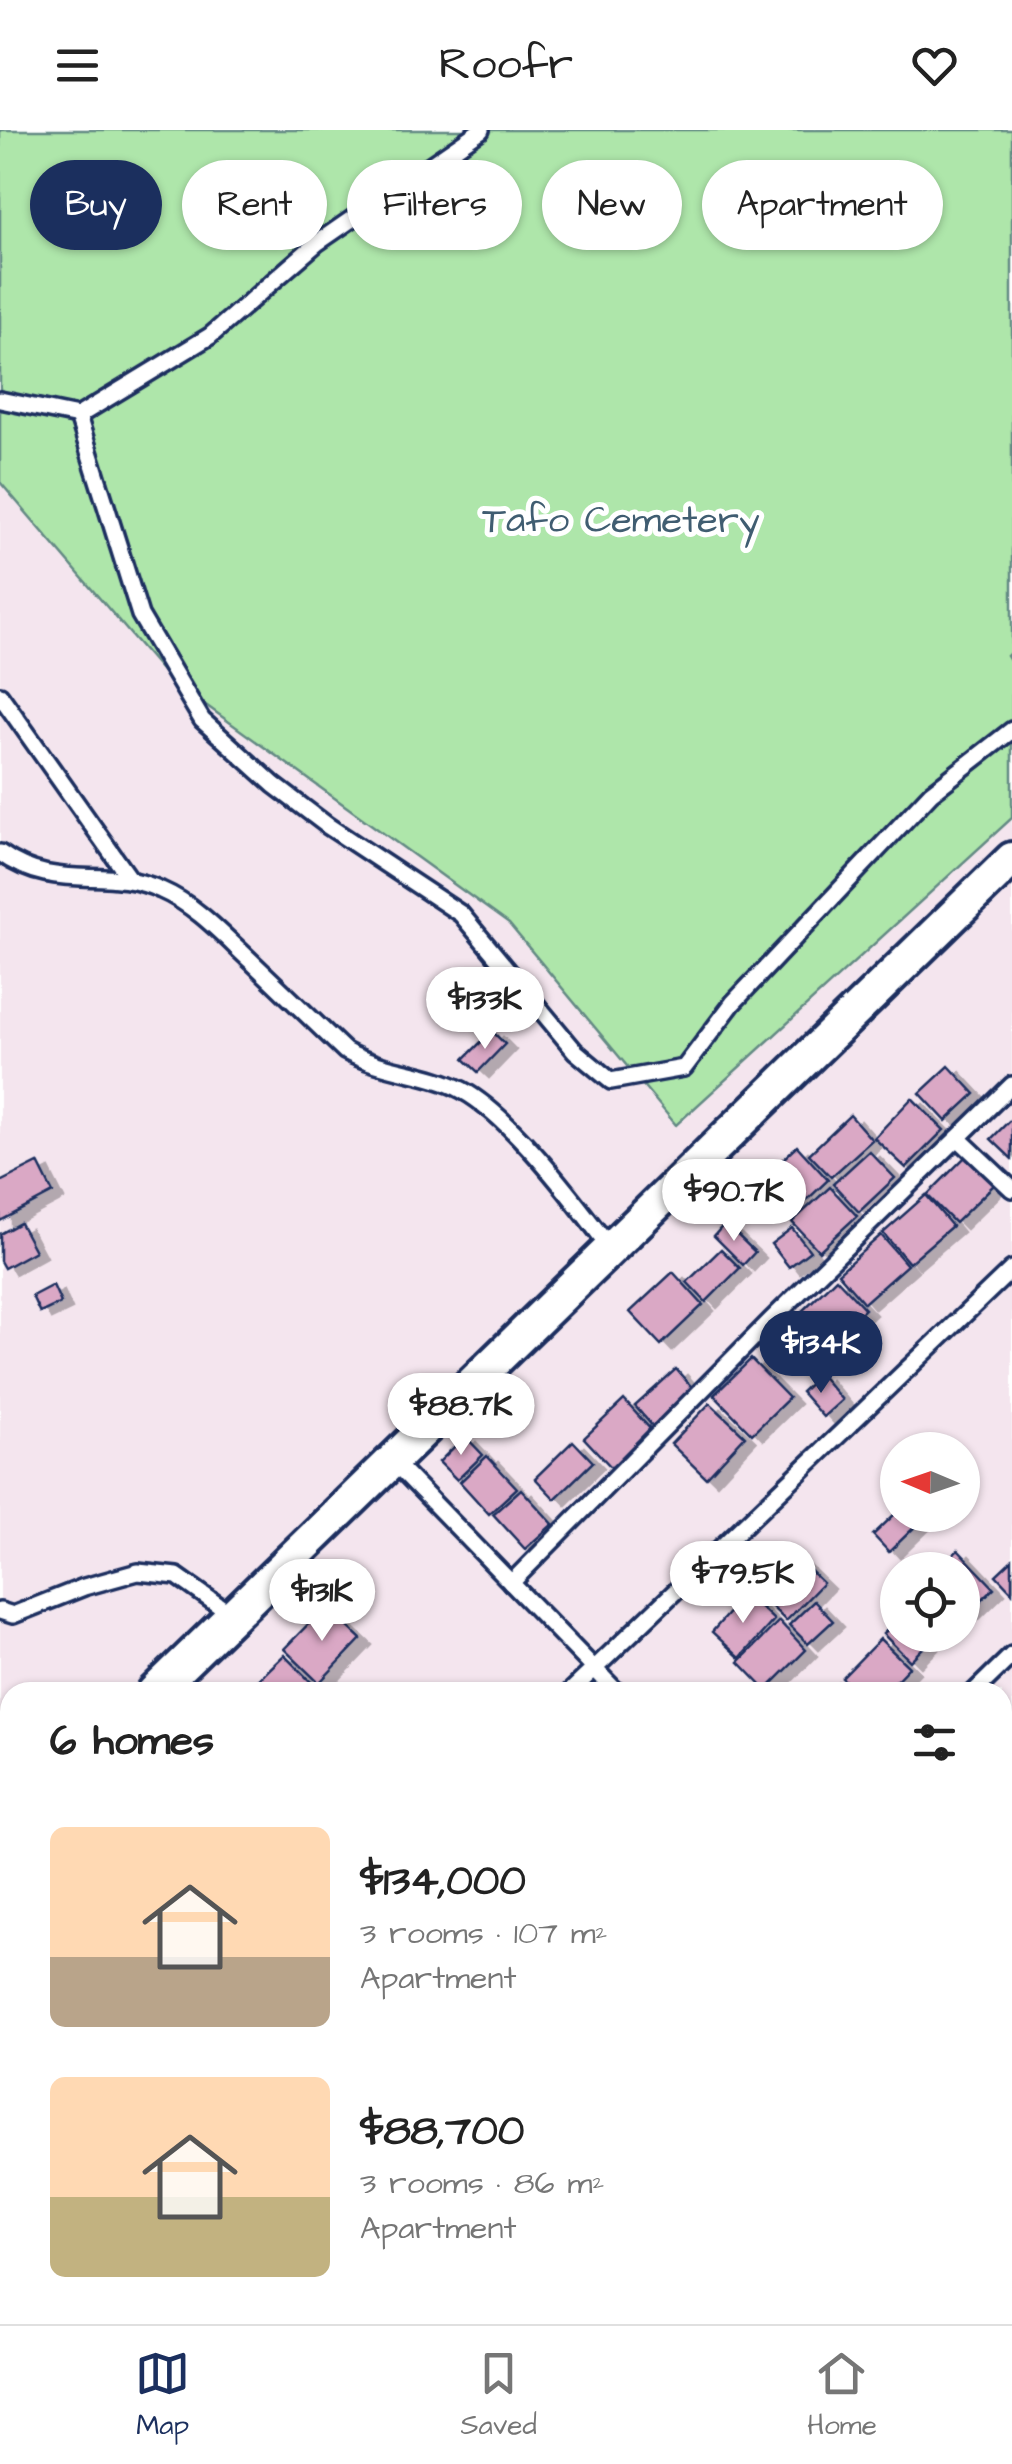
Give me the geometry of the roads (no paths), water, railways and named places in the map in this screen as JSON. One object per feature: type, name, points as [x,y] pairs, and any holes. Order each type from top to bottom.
[{"type":"street","points":[[164,1682],[1012,860]]},
{"type":"lane","points":[[0,400],[78,416],[210,336],[318,243],[481,130]]},
{"type":"lane","points":[[78,416],[140,615],[202,720],[288,795],[461,914],[575,1050],[611,1081],[684,1068],[733,1003],[931,793],[1012,730]]},
{"type":"lane","points":[[0,696],[130,879]]},
{"type":"lane","points":[[0,852],[15,863],[44,874],[78,879],[130,879],[182,901],[217,929],[345,1051],[370,1065],[462,1090],[505,1124],[566,1191],[610,1248]]},
{"type":"lane","points":[[511,1583],[1012,1085]]},
{"type":"lane","points":[[958,1138],[1012,1190]]},
{"type":"lane","points":[[580,1682],[1012,1269]]},
{"type":"lane","points":[[392,1460],[608,1682]]},
{"type":"lane","points":[[4,1618],[84,1587],[138,1572],[177,1576],[232,1615]]},
{"type":"lane","points":[[984,1682],[1012,1655]]},
{"type":"park label","name":"Tafo Cemetery","points":[[621,521]]}]
